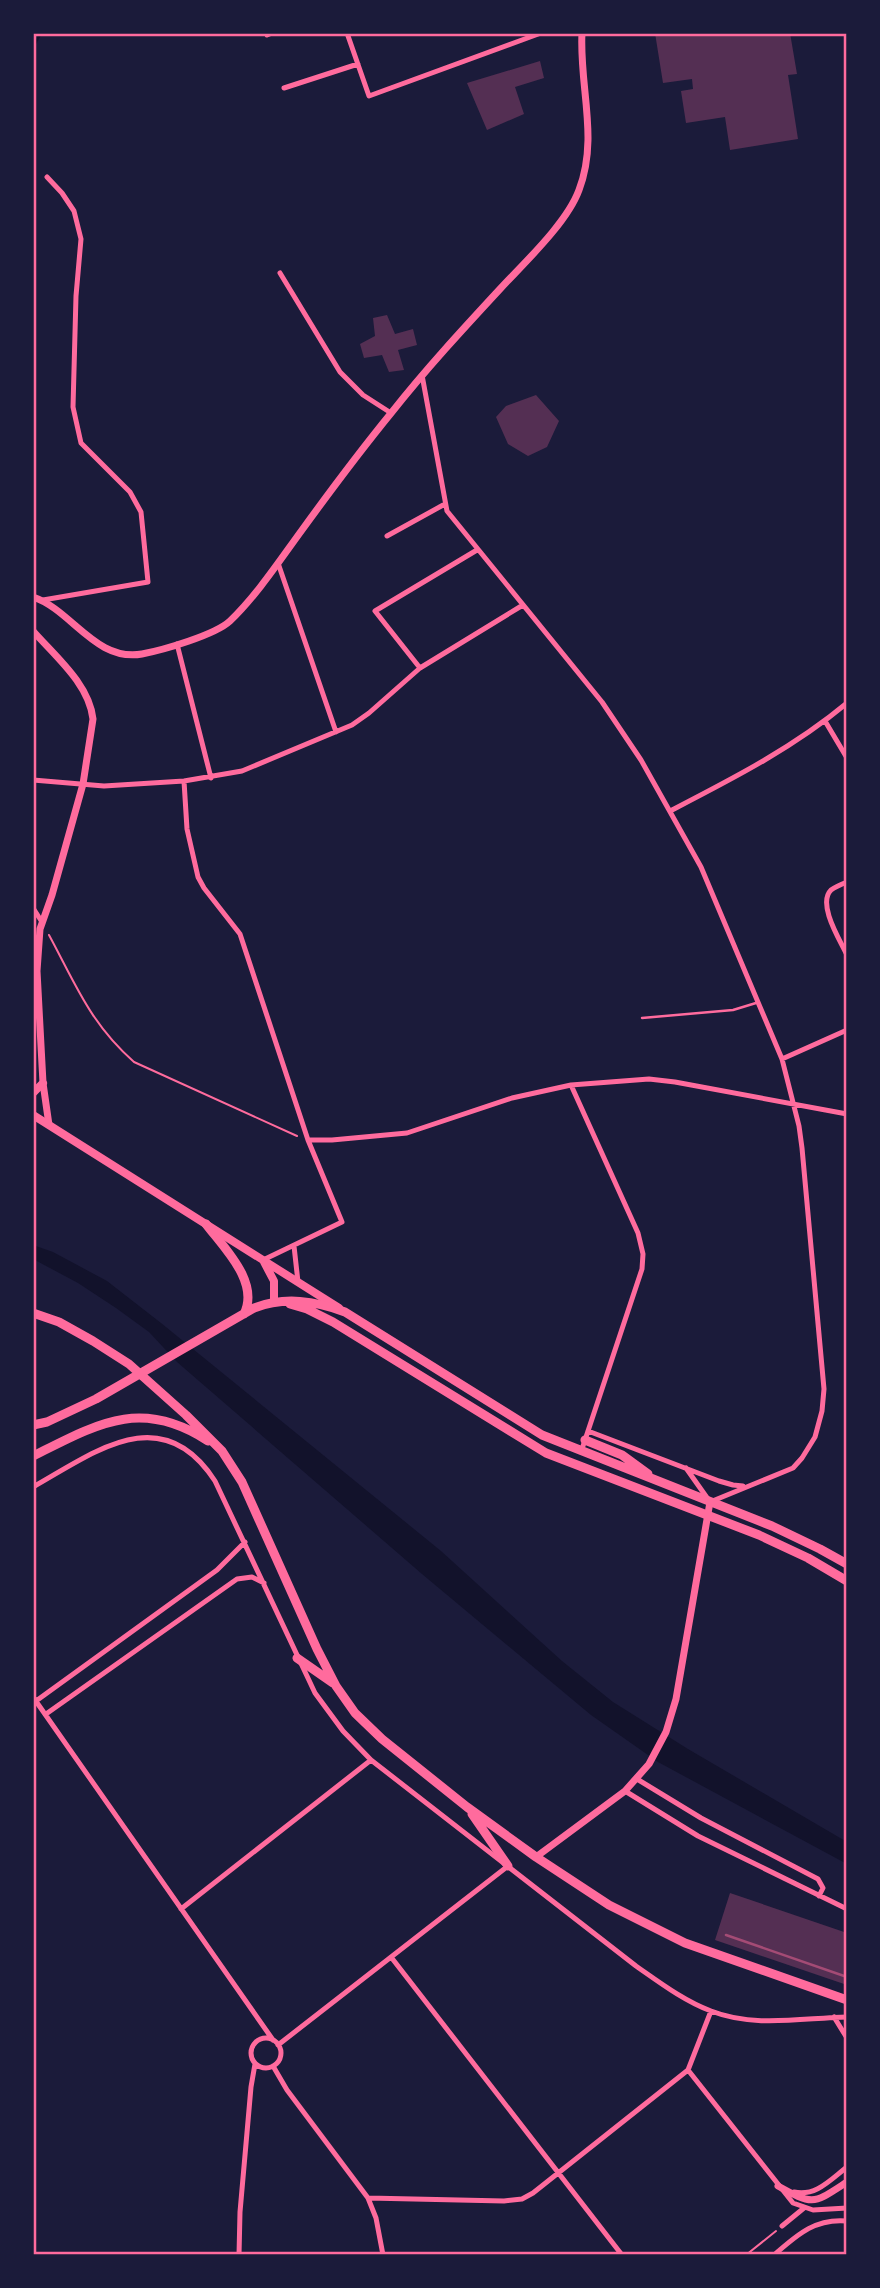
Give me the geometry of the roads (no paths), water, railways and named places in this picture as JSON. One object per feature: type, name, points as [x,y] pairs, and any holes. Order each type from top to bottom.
[{"type":"highway","points":[[206,1224],[244,1278],[249,1298],[243,1314]]},
{"type":"highway","points":[[274,1302],[307,1309],[333,1322],[546,1453],[782,1545],[847,1581]]},
{"type":"highway","points":[[33,1424],[47,1422],[118,1387],[262,1305],[274,1302],[314,1302],[345,1312],[525,1426],[582,1452],[798,1538],[846,1561]]},
{"type":"highway","points":[[33,1313],[58,1322],[129,1364],[204,1432],[234,1467],[336,1686],[368,1727],[467,1807],[609,1905],[665,1934],[710,1953],[847,2000]]},
{"type":"highway","points":[[33,1456],[99,1424],[118,1419],[145,1418],[166,1420],[187,1428],[207,1441],[234,1467]]},
{"type":"highway","points":[[587,1436],[622,1455],[658,1481]]},
{"type":"highway","points":[[600,1459],[643,1491]]},
{"type":"highway","points":[[297,1658],[336,1686]]},
{"type":"highway","points":[[467,1807],[508,1866]]},
{"type":"main road","points":[[33,1093],[43,1083]]},
{"type":"main road","points":[[33,1115],[345,1312]]},
{"type":"main road","points":[[263,1260],[274,1281],[274,1302]]},
{"type":"street","points":[[347,33],[369,96],[541,33]]},
{"type":"street","points":[[33,597],[57,609],[87,636],[115,652],[141,654],[210,634],[230,621],[278,563],[391,413],[562,219],[578,193],[586,167],[589,132],[581,49],[582,33]]},
{"type":"street","points":[[284,88],[358,64]]},
{"type":"street","points":[[43,600],[148,582],[141,512],[130,492],[82,443],[73,407],[76,296],[81,239],[74,211],[62,192],[47,177]]},
{"type":"street","points":[[280,273],[340,372],[363,395],[391,413]]},
{"type":"street","points":[[422,376],[445,503],[453,519],[612,716],[670,811],[701,867],[760,1002],[782,1059],[794,1105],[802,1148],[822,1357],[822,1411],[815,1437],[793,1468],[710,1502]]},
{"type":"street","points":[[387,536],[445,503]]},
{"type":"street","points":[[420,668],[374,611],[477,550]]},
{"type":"street","points":[[278,563],[336,732]]},
{"type":"street","points":[[33,780],[104,786],[184,781],[242,771],[352,725],[420,668],[523,606]]},
{"type":"street","points":[[33,631],[79,684],[92,708],[93,719],[83,784],[43,922],[37,971],[44,1028],[43,1083],[49,1125]]},
{"type":"street","points":[[177,644],[211,778]]},
{"type":"street","points":[[670,811],[764,762],[847,703]]},
{"type":"street","points":[[825,721],[847,758]]},
{"type":"street","points":[[184,781],[187,829],[198,877],[240,934],[309,1140],[342,1222],[263,1260]]},
{"type":"street","points":[[847,882],[831,891],[826,898],[825,908],[847,955]]},
{"type":"street","points":[[33,908],[43,922]]},
{"type":"street","points":[[782,1059],[847,1030]]},
{"type":"street","points":[[309,1140],[407,1133],[512,1098],[571,1086],[649,1079],[847,1114]]},
{"type":"street","points":[[571,1086],[638,1233],[643,1254],[642,1269],[582,1452]]},
{"type":"street","points":[[294,1246],[298,1282]]},
{"type":"street","points":[[587,1436],[727,1484],[746,1486]]},
{"type":"street","points":[[33,1487],[90,1455],[125,1440],[156,1437],[184,1449],[206,1467],[245,1542],[314,1693],[371,1760],[636,1966],[711,2011],[746,2020],[847,2018]]},
{"type":"street","points":[[537,1857],[625,1791],[649,1764],[666,1732],[672,1716],[710,1502],[685,1468]]},
{"type":"street","points":[[245,1542],[217,1570],[35,1698],[275,2043],[281,2054],[273,2066],[264,2068],[256,2064],[251,2056],[255,2043],[263,2038],[275,2043]]},
{"type":"street","points":[[46,1714],[237,1579],[252,1577],[264,1583]]},
{"type":"street","points":[[181,1909],[371,1760]]},
{"type":"street","points":[[637,1779],[740,1839],[818,1879],[823,1888],[819,1896]]},
{"type":"street","points":[[625,1791],[732,1854],[847,1909]]},
{"type":"street","points":[[657,1811],[659,1804],[666,1797]]},
{"type":"street","points":[[275,2043],[508,1866]]},
{"type":"street","points":[[391,1956],[622,2255]]},
{"type":"street","points":[[368,2198],[522,2199],[688,2070],[711,2011]]},
{"type":"street","points":[[834,2017],[847,2038]]},
{"type":"street","points":[[239,2255],[251,2077],[256,2064]]},
{"type":"street","points":[[273,2066],[287,2090],[368,2198],[376,2218],[383,2255]]},
{"type":"street","points":[[688,2070],[793,2203],[813,2210],[847,2208]]},
{"type":"street","points":[[778,2186],[797,2193],[811,2193],[847,2166]]},
{"type":"street","points":[[778,2186],[802,2199],[813,2201],[820,2200],[847,2182]]},
{"type":"street","points":[[782,2226],[804,2208]]},
{"type":"street","points":[[774,2255],[806,2229],[826,2221],[847,2221]]},
{"type":"lane","points":[[642,1018],[733,1010],[760,1002]]},
{"type":"waterway","points":[[33,47],[41,33]]},
{"type":"railway","points":[[726,1935],[847,1977]]}]
